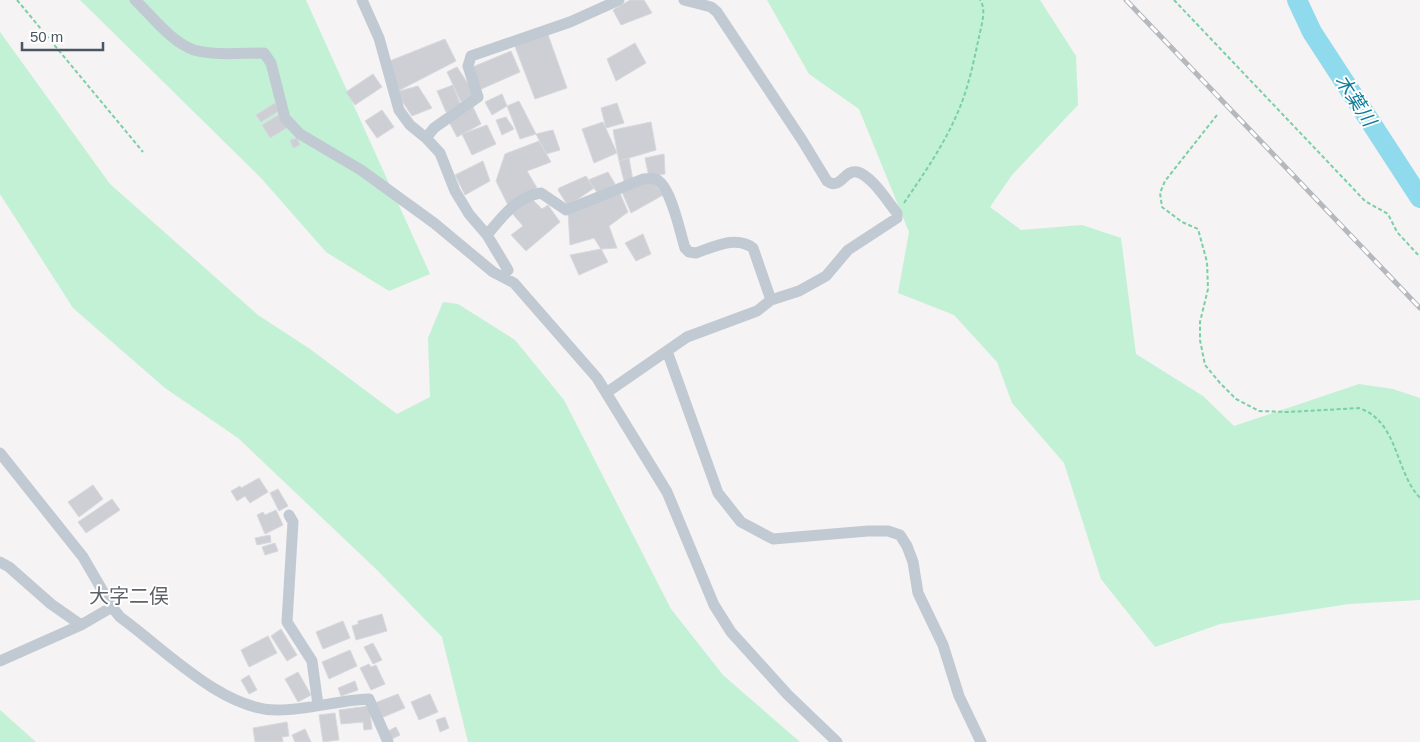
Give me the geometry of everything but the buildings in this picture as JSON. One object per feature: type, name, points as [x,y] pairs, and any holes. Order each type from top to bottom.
[{"type":"street","points":[[135,0],[178,41],[194,50],[220,53],[264,53],[271,63],[285,118],[300,134],[361,170],[434,222],[493,272],[503,275],[514,283],[597,378],[667,492],[714,605],[731,632],[788,695],[837,742]]},
{"type":"street","points":[[362,0],[379,38],[399,110],[410,125],[440,153],[455,190],[469,214],[487,235],[508,270],[503,275]]},
{"type":"street","points":[[426,138],[434,128],[478,97],[468,66],[471,56],[570,22],[619,0]]},
{"type":"street","points":[[606,393],[687,337],[757,311],[771,300],[799,291],[826,276],[848,250],[882,230],[896,218],[897,213],[875,185],[857,172],[852,172],[837,184],[831,184],[826,181],[802,140],[717,12],[711,7],[684,0]]},
{"type":"street","points":[[487,235],[506,212],[532,194],[541,192],[566,210],[643,179],[655,179],[662,183],[672,202],[685,248],[689,252],[696,253],[736,241],[747,243],[752,248],[771,300]]},
{"type":"street","points":[[667,351],[718,493],[741,522],[773,539],[868,531],[888,531],[900,536],[908,546],[913,562],[918,593],[943,645],[959,696],[981,742]]},
{"type":"street","points":[[0,453],[83,557],[112,608],[120,617],[193,674],[236,702],[277,710],[369,699],[388,742]]},
{"type":"street","points":[[288,515],[293,522],[286,622],[312,661],[318,705]]},
{"type":"street","points":[[0,562],[9,567],[51,604],[81,624]]},
{"type":"street","points":[[0,661],[112,608]]},
{"type":"path","points":[[17,0],[143,152]]},
{"type":"path","points":[[897,213],[943,144],[961,106],[972,68],[982,21],[982,3],[980,0]]},
{"type":"path","points":[[1174,0],[1365,202],[1388,214],[1396,232],[1420,257]]},
{"type":"path","points":[[1217,115],[1174,168],[1160,193],[1162,207],[1182,222],[1198,229],[1207,262],[1208,289],[1200,322],[1200,340],[1205,365],[1236,399],[1259,411],[1288,412],[1359,408],[1368,411],[1384,425],[1392,438],[1397,460],[1413,490],[1420,498]]},
{"type":"green space","points":[[80,0],[306,0],[430,274],[389,291],[326,252],[261,178]]},
{"type":"green space","points":[[767,0],[1040,0],[1076,56],[1078,105],[1012,175],[990,207],[1021,230],[1082,225],[1121,238],[1136,354],[1203,396],[1234,426],[1359,384],[1393,389],[1420,398],[1420,600],[1349,604],[1220,624],[1155,647],[1101,579],[1064,463],[1012,403],[997,362],[954,315],[898,293],[909,232],[859,109],[809,74]]},
{"type":"green space","points":[[0,32],[110,184],[258,315],[310,349],[397,414],[430,397],[428,338],[443,302],[458,304],[515,340],[564,400],[671,609],[723,675],[800,742],[468,742],[442,637],[376,569],[238,438],[165,388],[73,308],[0,194]]},
{"type":"green space","points":[[0,710],[36,742],[0,742]]},
{"type":"waterway","name":"木葉川","points":[[1297,0],[1312,32],[1420,198]]},
{"type":"railway","points":[[1126,0],[1420,308]]},
{"type":"district","name":"大字二俣","points":[[129,596]]}]
